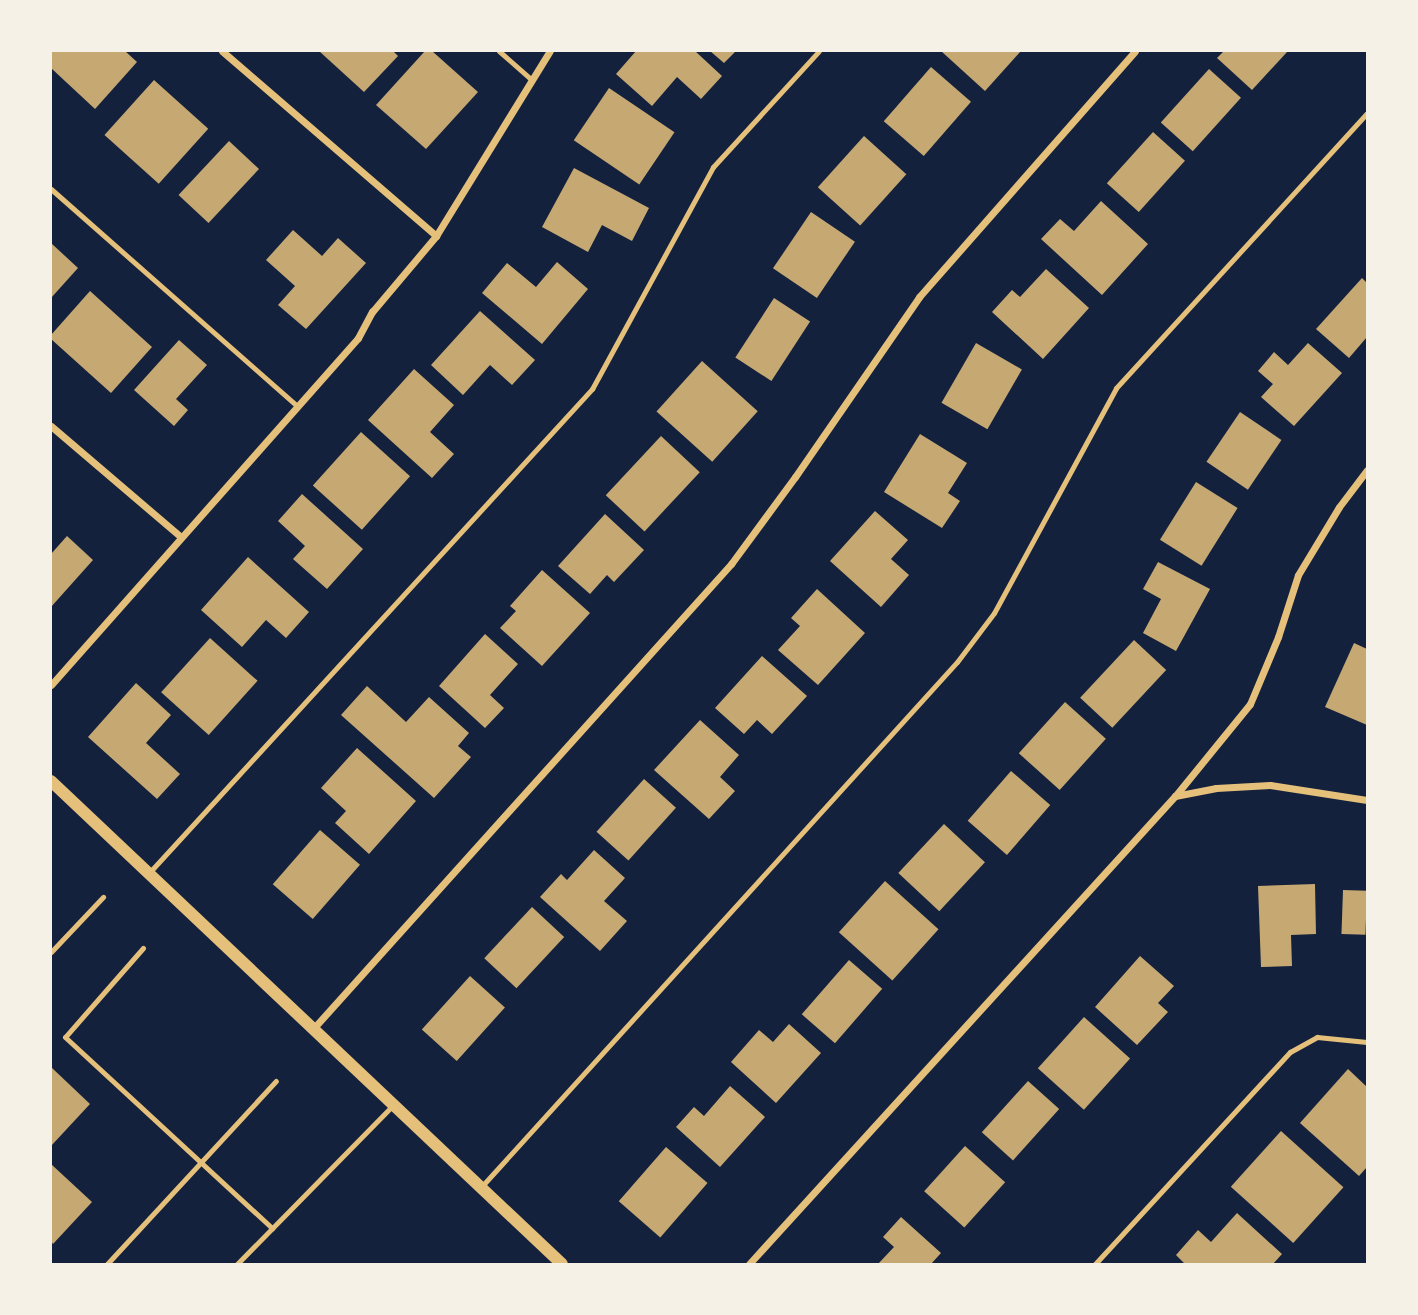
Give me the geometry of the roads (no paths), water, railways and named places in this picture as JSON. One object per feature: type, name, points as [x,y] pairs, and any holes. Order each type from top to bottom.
[{"type":"street","points":[[222,51],[436,236]]},
{"type":"street","points":[[51,685],[180,536],[358,338],[372,312],[436,236],[550,51]]},
{"type":"street","points":[[311,1030],[731,564],[795,477],[919,297],[1135,51]]},
{"type":"street","points":[[51,426],[180,536]]},
{"type":"street","points":[[749,1264],[1175,796],[1250,704],[1278,637],[1298,575],[1339,507],[1367,470]]},
{"type":"street","points":[[51,781],[311,1030],[562,1264]]},
{"type":"street","points":[[1175,796],[1216,788],[1270,785],[1367,800]]},
{"type":"lane","points":[[499,51],[532,80]]},
{"type":"lane","points":[[148,874],[592,389],[713,167],[819,51]]},
{"type":"lane","points":[[480,1188],[957,663],[994,613],[1116,388],[1367,113]]},
{"type":"lane","points":[[51,189],[297,406]]},
{"type":"lane","points":[[51,951],[103,897]]},
{"type":"lane","points":[[143,948],[65,1037],[272,1228]]},
{"type":"lane","points":[[1095,1264],[1290,1052],[1317,1037],[1367,1042]]},
{"type":"lane","points":[[107,1264],[276,1081]]},
{"type":"lane","points":[[237,1264],[392,1106]]}]
